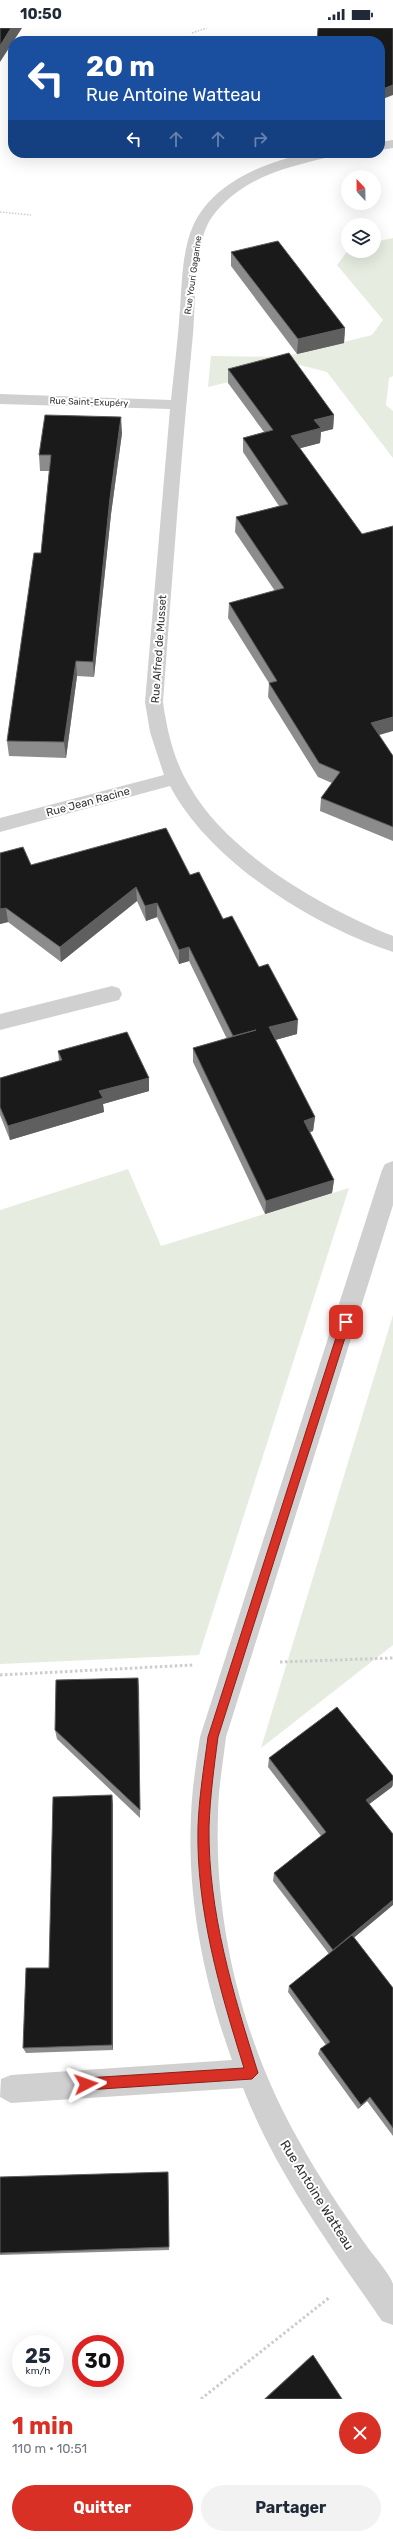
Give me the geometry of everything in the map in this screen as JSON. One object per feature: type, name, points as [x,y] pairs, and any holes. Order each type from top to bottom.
[{"type":"street","name":"Rue Youri Gagarine","points":[[178,405],[191,276],[199,229],[204,218],[223,196],[251,177],[292,161],[306,158]]},
{"type":"street","name":"Rue Saint-Exupéry","points":[[0,399],[178,405]]},
{"type":"street","name":"Rue Alfred de Musset","points":[[178,405],[154,702],[156,724],[161,741],[177,778],[199,816],[246,860],[324,914],[363,933],[393,944]]},
{"type":"street","name":"Rue Jean Racine","points":[[0,825],[177,778]]},
{"type":"street","points":[[0,1022],[112,994]]},
{"type":"street","name":"Rue Antoine Watteau","points":[[393,1170],[213,1737],[204,1827],[205,1874],[222,1973],[252,2073],[275,2126],[294,2161],[393,2310]]},
{"type":"street","points":[[11,2089],[252,2073]]},
{"type":"path","points":[[192,34],[206,28]]},
{"type":"path","points":[[0,212],[31,215]]},
{"type":"path","points":[[0,1675],[236,1662],[393,1658]]},
{"type":"path","points":[[201,2399],[365,2270]]},
{"type":"shaded area","points":[[393,238],[393,376],[389,378],[386,405],[393,411],[393,458],[327,372],[300,365],[208,387],[211,356],[283,357],[372,335],[383,320],[337,265],[342,258],[381,258],[381,241]]},
{"type":"shaded area","points":[[128,1169],[161,1246],[349,1188],[199,1655],[0,1664],[0,1210]]},
{"type":"shaded area","points":[[393,1315],[393,1645],[261,1748]]},
{"type":"building","points":[[0,28],[11,28],[0,46]]},
{"type":"building","points":[[318,28],[393,28],[393,85],[385,88],[385,36],[317,36]]},
{"type":"building","points":[[278,241],[345,328],[298,339],[231,252]]},
{"type":"building","points":[[289,353],[334,415],[314,420],[321,428],[291,436],[362,534],[393,526],[393,717],[371,723],[393,756],[393,827],[321,798],[340,772],[319,763],[269,683],[277,681],[229,603],[284,588],[236,517],[288,504],[243,438],[273,430],[228,369]]},
{"type":"building","points":[[45,415],[121,417],[110,498],[93,662],[76,661],[64,742],[7,741],[34,553],[41,553],[51,455],[39,455]]},
{"type":"building","points":[[166,828],[190,875],[199,872],[223,919],[232,916],[259,967],[268,964],[298,1020],[269,1027],[315,1117],[304,1121],[334,1180],[266,1201],[193,1048],[256,1030],[233,1036],[189,947],[179,950],[157,903],[145,906],[136,887],[60,947],[6,908],[0,909],[0,853],[23,847],[31,865]]},
{"type":"building","points":[[127,1032],[149,1078],[99,1091],[103,1098],[8,1126],[0,1107],[0,1078],[62,1060],[58,1051]]},
{"type":"building","points":[[138,1678],[140,1810],[55,1730],[56,1680]]},
{"type":"building","points":[[337,1707],[393,1776],[393,1780],[366,1800],[393,1834],[393,1900],[333,1950],[274,1873],[326,1832],[269,1758]]},
{"type":"building","points":[[112,1795],[112,2045],[23,2048],[26,1968],[49,1968],[53,1797]]},
{"type":"building","points":[[352,1935],[393,1988],[393,2128],[370,2097],[361,2105],[320,2049],[330,2042],[289,1986]]},
{"type":"building","points":[[168,2172],[169,2247],[0,2253],[0,2177]]},
{"type":"building","points":[[313,2355],[342,2399],[265,2399]]},
{"type":"route","points":[[86,2084],[252,2073],[235,2023],[222,1973],[211,1919],[205,1874],[204,1827],[206,1786],[213,1737],[253,1607],[346,1322]]}]
